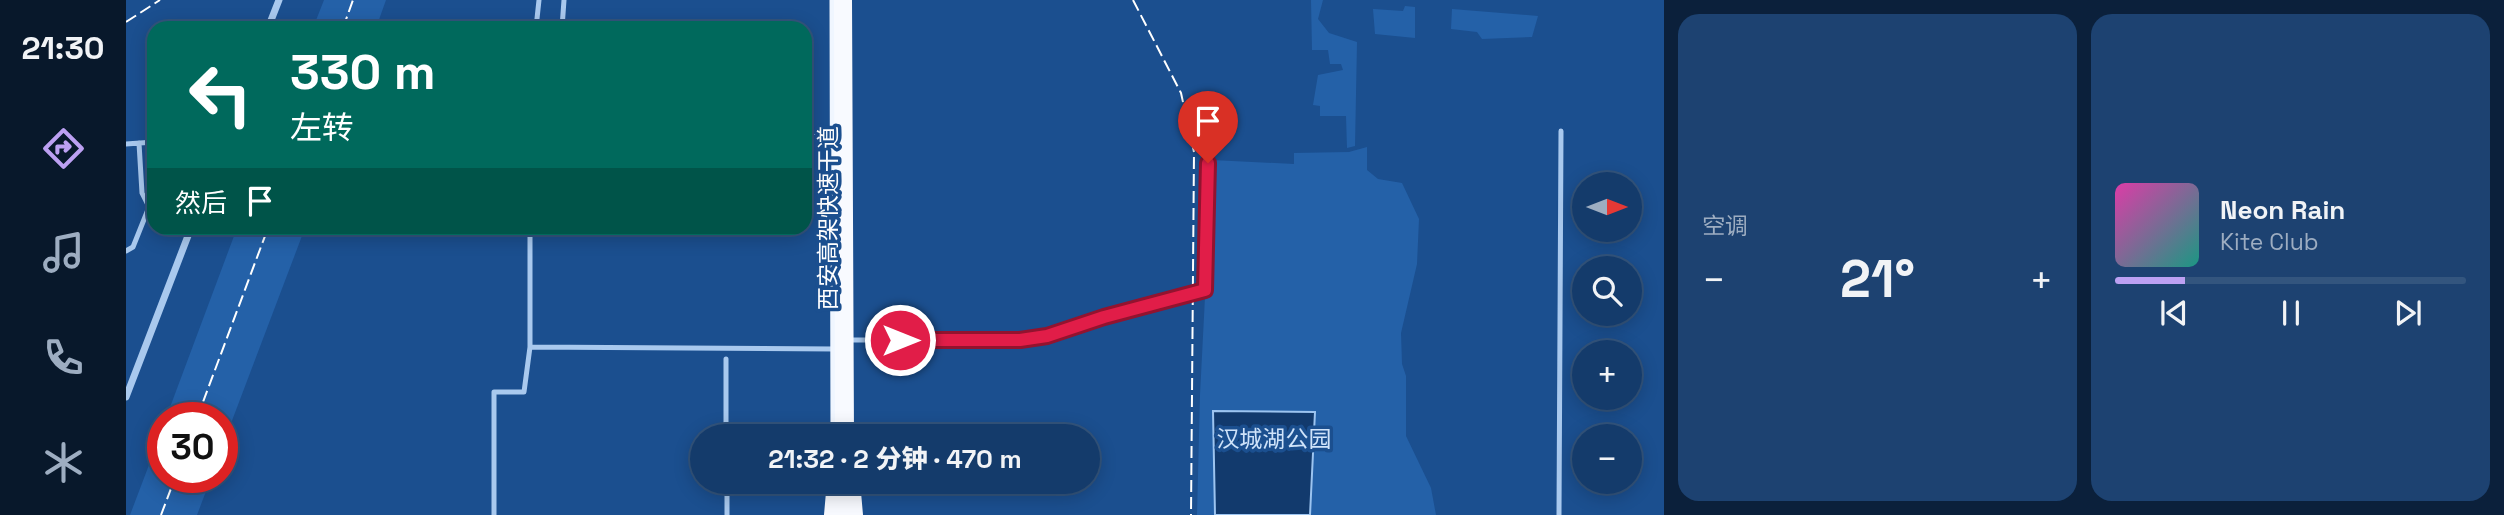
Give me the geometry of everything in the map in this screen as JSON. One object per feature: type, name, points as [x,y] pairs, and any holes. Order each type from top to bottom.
[{"type":"highway","name":"西安高架快速干道","points":[[839,0],[844,412]]},
{"type":"highway","name":"西安高架快速干道","points":[[840,424],[844,412],[849,0]]},
{"type":"highway","points":[[844,412],[847,424]]},
{"type":"highway","points":[[829,515],[833,494]]},
{"type":"highway","points":[[836,494],[837,515]]},
{"type":"highway","points":[[851,515],[852,494]]},
{"type":"highway","points":[[854,494],[858,515]]},
{"type":"main road","points":[[834,0],[837,424]]},
{"type":"main road","points":[[849,0],[850,424]]},
{"type":"street","points":[[271,21],[279,0]]},
{"type":"street","points":[[536,21],[538,0]]},
{"type":"street","points":[[562,21],[564,0]]},
{"type":"street","points":[[1559,515],[1561,131]]},
{"type":"street","points":[[812,132],[834,133]]},
{"type":"street","points":[[126,144],[147,142]]},
{"type":"street","points":[[139,143],[142,193],[147,203]]},
{"type":"street","points":[[852,340],[1020,340],[1047,336],[1104,317],[1199,294],[1205,290],[1207,283],[1208,163]]},
{"type":"street","points":[[126,251],[133,247],[147,212]]},
{"type":"street","points":[[126,397],[188,235]]},
{"type":"street","points":[[494,515],[494,391],[524,391],[530,347],[530,235]]},
{"type":"street","points":[[530,347],[835,349]]},
{"type":"street","points":[[726,359],[726,424]]},
{"type":"street","points":[[727,494],[727,515]]},
{"type":"green space","points":[[324,0],[386,0],[378,21],[316,21]]},
{"type":"green space","points":[[1311,0],[1323,0],[1318,19],[1329,33],[1357,42],[1355,146],[1347,148],[1346,116],[1320,116],[1320,106],[1313,105],[1318,75],[1343,70],[1341,64],[1330,64],[1328,50],[1312,50]]},
{"type":"green space","points":[[1405,6],[1415,7],[1415,38],[1375,34],[1373,9],[1403,11]]},
{"type":"green space","points":[[1452,9],[1538,16],[1532,37],[1482,39],[1477,32],[1451,29]]},
{"type":"green space","name":"汉城湖公园","points":[[1367,147],[1367,170],[1378,179],[1402,183],[1419,219],[1417,264],[1401,333],[1402,364],[1406,376],[1406,436],[1431,488],[1436,515],[1197,515],[1212,160],[1294,164],[1294,153],[1349,152]]},
{"type":"green space","points":[[234,235],[302,235],[238,405],[238,402],[172,402]]},
{"type":"green space","points":[[147,470],[147,493],[205,493],[197,515],[130,515]]},
{"type":"shaded area","points":[[1213,411],[1315,412],[1310,515],[1215,515]]},
{"type":"railway","points":[[126,22],[160,0]]},
{"type":"railway","points":[[346,21],[353,0]]},
{"type":"railway","points":[[1133,0],[1181,93],[1194,152],[1191,515]]},
{"type":"railway","points":[[203,402],[265,235]]},
{"type":"railway","points":[[161,515],[169,493]]},
{"type":"route","points":[[900,340],[1020,340],[1047,336],[1104,317],[1199,294],[1205,290],[1207,283],[1208,163]]}]
